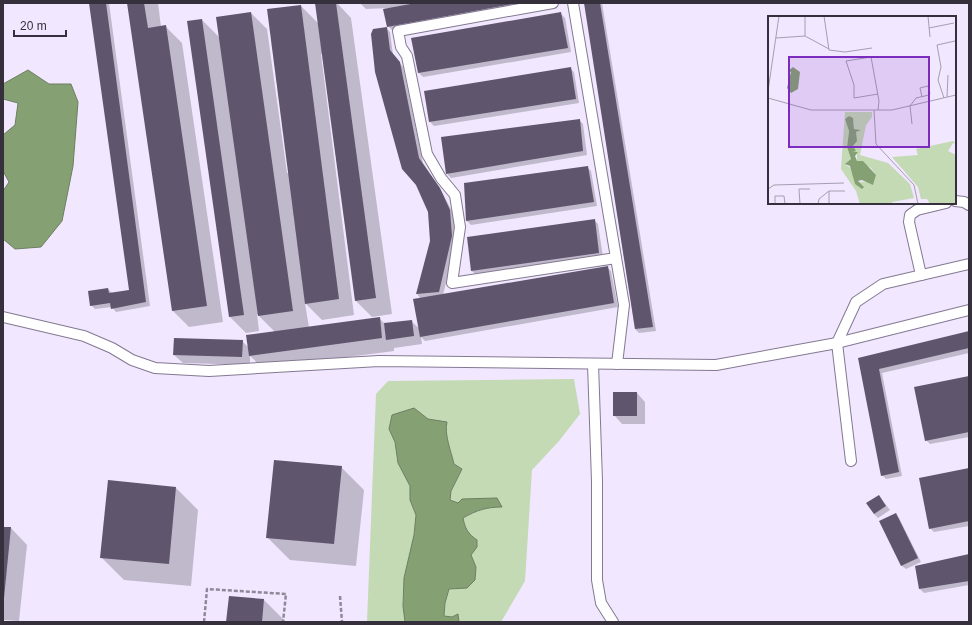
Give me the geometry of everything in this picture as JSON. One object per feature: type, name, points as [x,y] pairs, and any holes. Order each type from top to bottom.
[{"type":"lane","points":[[553,3],[398,31],[401,47],[407,56],[427,154],[440,178],[455,195],[460,227],[452,283],[616,258]]},
{"type":"lane","points":[[573,3],[624,306],[617,364]]},
{"type":"lane","points":[[956,201],[964,202],[969,205]]},
{"type":"lane","points":[[921,275],[908,222],[910,215],[917,210],[942,204]]},
{"type":"lane","points":[[851,462],[837,343],[856,302],[883,284],[969,264]]},
{"type":"lane","points":[[3,317],[84,336],[112,348],[132,360],[155,368],[209,371],[379,361],[716,365],[837,343],[969,310]]},
{"type":"lane","points":[[593,364],[597,481],[597,580],[601,603],[613,622]]},
{"type":"path","points":[[204,622],[207,589],[286,594],[283,622]]},
{"type":"path","points":[[340,596],[342,622]]},
{"type":"shaded area","points":[[28,70],[49,84],[71,84],[78,102],[73,166],[62,221],[41,247],[15,249],[3,239],[3,191],[9,182],[3,171],[3,135],[15,125],[18,103],[3,99],[3,84]]},
{"type":"shaded area","points":[[574,379],[580,414],[559,441],[532,470],[525,581],[501,622],[459,622],[458,614],[452,617],[444,616],[445,603],[449,589],[467,588],[476,567],[471,555],[477,547],[465,525],[463,518],[482,510],[502,507],[458,503],[450,500],[451,491],[462,469],[454,464],[447,437],[447,422],[428,419],[414,408],[389,429],[395,442],[398,463],[410,486],[410,500],[416,515],[414,535],[404,578],[403,606],[405,622],[367,622],[376,394],[388,381]]},
{"type":"shaded area","points":[[414,408],[428,419],[447,422],[447,437],[454,464],[462,469],[451,491],[450,500],[458,503],[462,499],[497,498],[502,507],[482,510],[463,518],[467,530],[477,540],[477,547],[471,555],[476,567],[475,580],[467,588],[449,589],[445,603],[444,616],[452,617],[458,614],[459,622],[405,622],[403,606],[404,578],[414,535],[416,515],[410,500],[410,486],[398,463],[395,442],[389,429],[392,415]]},
{"type":"building","points":[[89,3],[106,3],[146,302],[111,309],[110,303],[90,306],[88,291],[108,288],[109,293],[129,290]]},
{"type":"building","points":[[127,3],[144,3],[148,28],[166,25],[207,306],[172,311]]},
{"type":"building","points":[[315,3],[336,3],[376,298],[355,301]]},
{"type":"building","points":[[416,3],[513,4],[387,27],[383,9]]},
{"type":"building","points":[[584,3],[600,3],[653,327],[635,329]]},
{"type":"building","points":[[301,5],[339,299],[305,304],[267,9]]},
{"type":"building","points":[[251,12],[293,311],[258,316],[216,17]]},
{"type":"building","points":[[561,12],[568,48],[418,73],[411,38]]},
{"type":"building","points":[[202,19],[244,315],[229,317],[187,21]]},
{"type":"building","points":[[387,27],[390,50],[400,62],[419,158],[440,188],[450,210],[452,236],[439,292],[416,294],[430,241],[428,212],[416,185],[402,169],[375,72],[371,34],[373,29]]},
{"type":"building","points":[[571,67],[576,99],[429,122],[424,91]]},
{"type":"building","points":[[580,119],[583,151],[446,174],[441,137]]},
{"type":"building","points":[[588,166],[594,202],[466,221],[464,183]]},
{"type":"building","points":[[595,219],[599,253],[471,271],[467,237]]},
{"type":"building","points":[[608,266],[614,303],[420,337],[413,299]]},
{"type":"building","points":[[380,317],[382,338],[249,356],[246,335]]},
{"type":"building","points":[[412,320],[414,336],[386,340],[384,323]]},
{"type":"building","points":[[969,331],[969,348],[879,369],[899,472],[881,476],[858,358]]},
{"type":"building","points":[[174,338],[243,340],[242,357],[173,355]]},
{"type":"building","points":[[969,376],[969,432],[925,441],[914,387]]},
{"type":"building","points":[[613,392],[637,392],[637,416],[613,416]]},
{"type":"building","points":[[274,460],[342,466],[334,544],[266,538]]},
{"type":"building","points":[[969,468],[969,521],[929,529],[919,478]]},
{"type":"building","points":[[108,480],[176,487],[169,564],[100,558]]},
{"type":"building","points":[[879,495],[886,506],[874,514],[866,503]]},
{"type":"building","points":[[896,513],[918,558],[901,566],[879,521]]},
{"type":"building","points":[[3,527],[11,527],[4,598],[3,598]]},
{"type":"building","points":[[969,554],[969,581],[919,589],[915,566]]},
{"type":"building","points":[[229,596],[264,599],[262,622],[226,622]]}]
